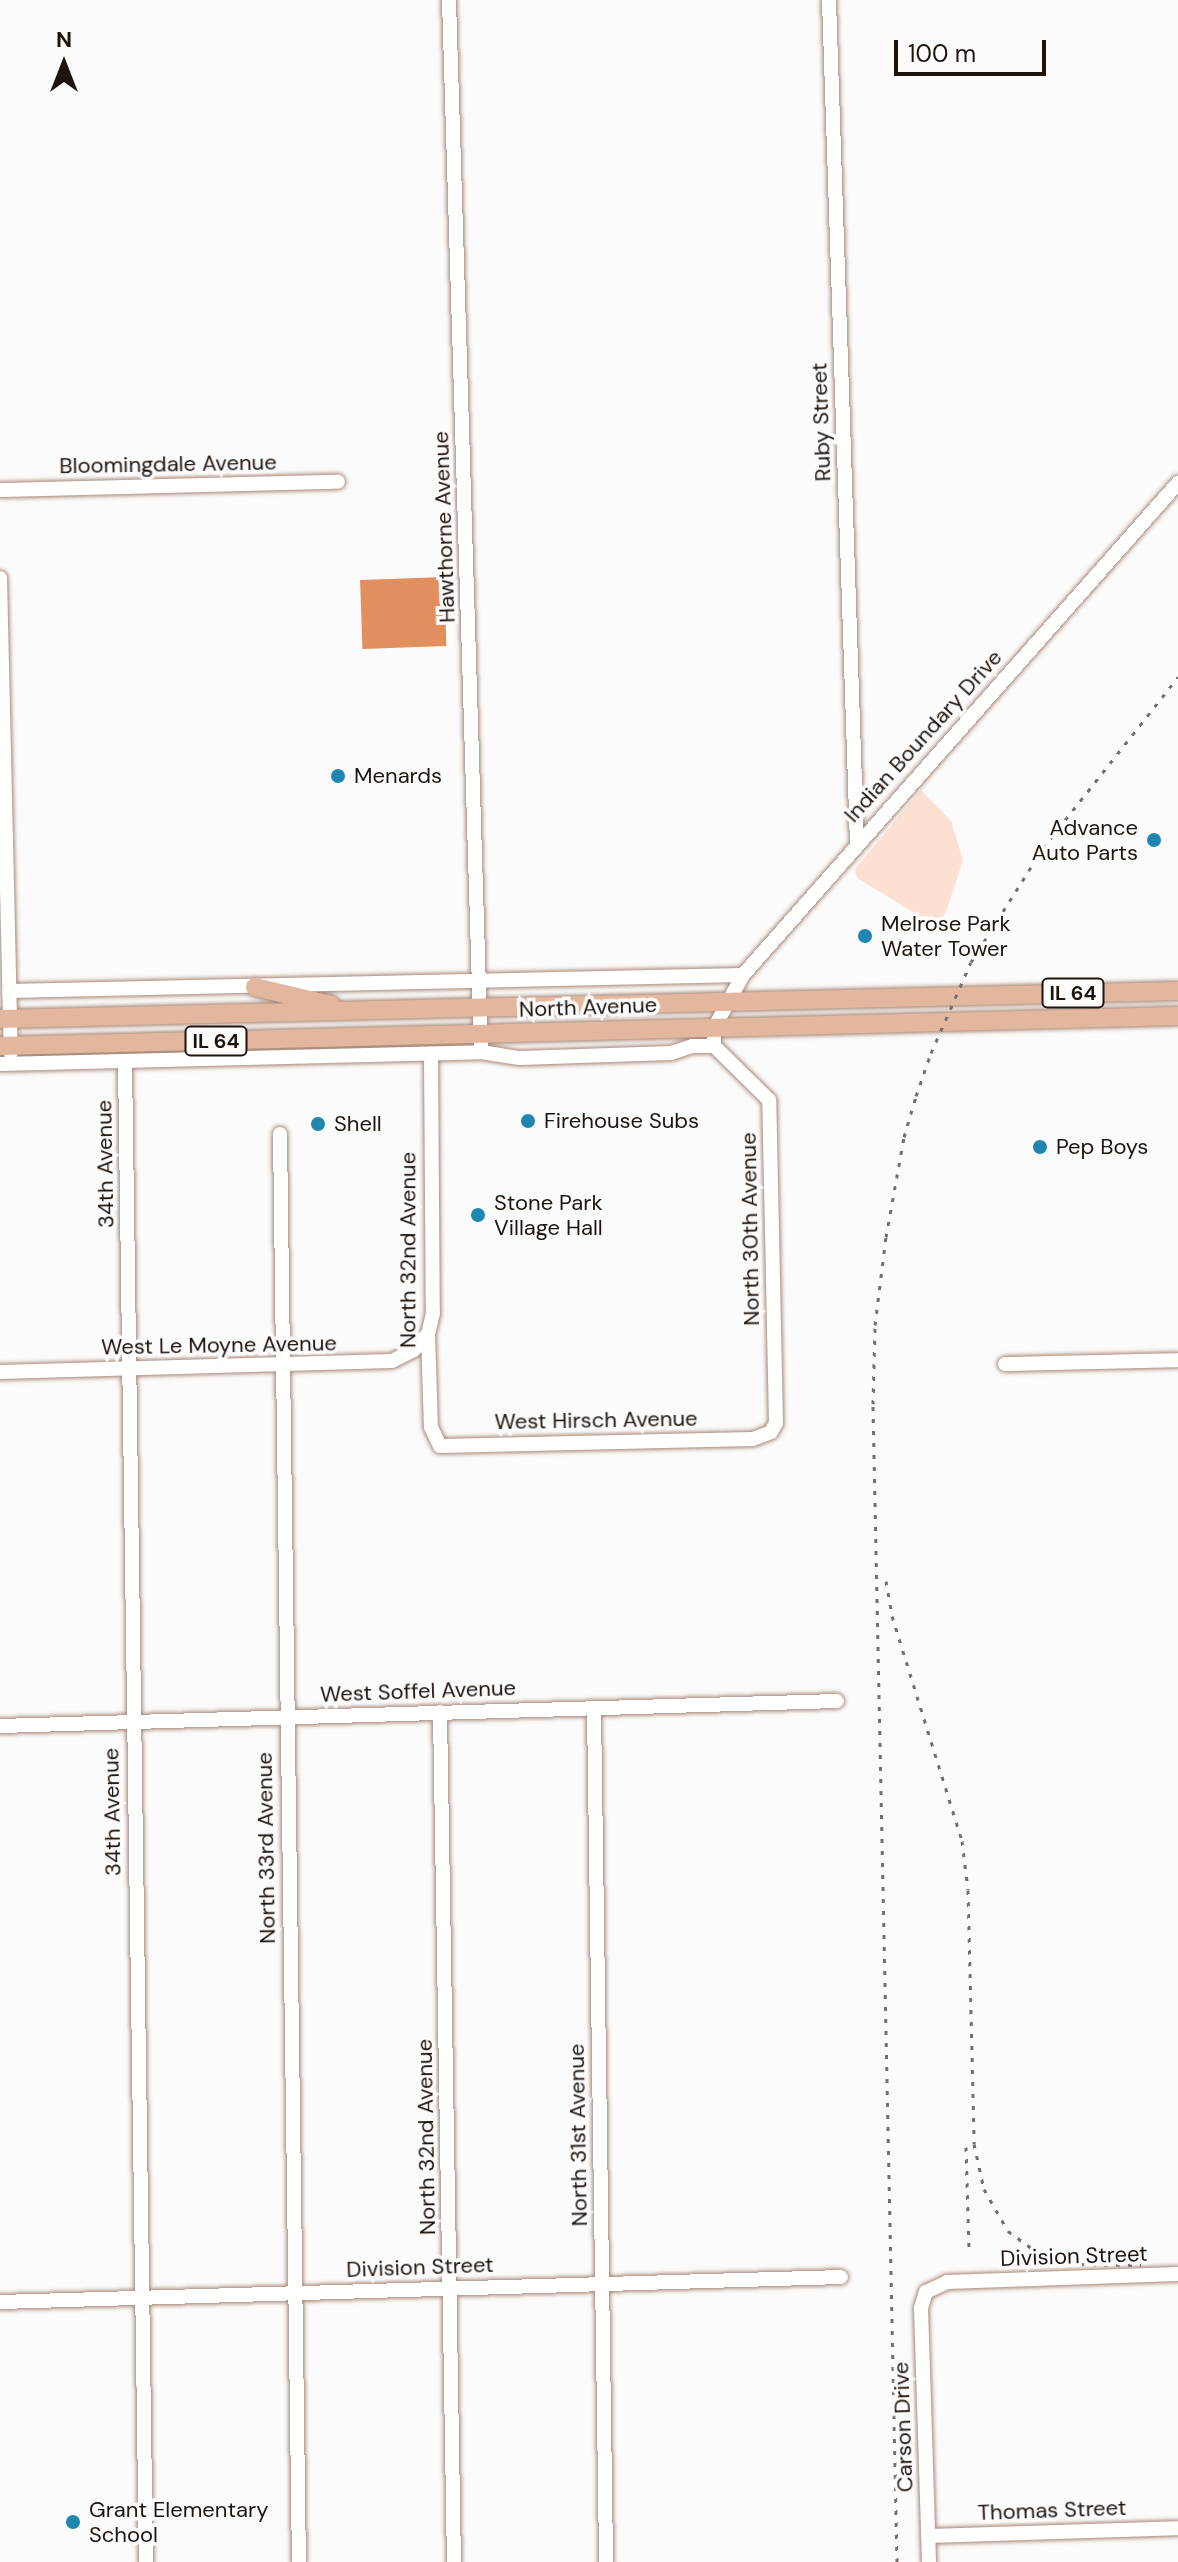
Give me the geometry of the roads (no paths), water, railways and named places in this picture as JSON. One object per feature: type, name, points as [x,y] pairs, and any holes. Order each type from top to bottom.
[{"type":"main road","points":[[255,987],[374,1011]]},
{"type":"main road","name":"North Avenue","points":[[5,1019],[1178,991]]},
{"type":"main road","name":"North Avenue","points":[[6,1055],[250,1040],[369,1037],[481,1043],[714,1037],[1178,1016]]},
{"type":"main road","points":[[354,1056],[369,1037]]},
{"type":"main road","points":[[250,1040],[272,1047],[278,1062]]},
{"type":"street","name":"Hawthorne Avenue","points":[[449,0],[481,1043]]},
{"type":"street","name":"Ruby Street","points":[[829,0],[857,842]]},
{"type":"street","name":"Bloomingdale Avenue","points":[[0,490],[338,482]]},
{"type":"street","name":"Indian Boundary Drive","points":[[714,1037],[727,1003],[743,975],[857,842],[1178,483]]},
{"type":"street","points":[[0,578],[9,991],[5,1019],[6,1055]]},
{"type":"street","name":"North Avenue","points":[[9,991],[743,975]]},
{"type":"street","name":"North 30th Avenue","points":[[714,1037],[769,1100],[776,1423],[771,1432],[753,1439]]},
{"type":"street","name":"North Avenue","points":[[6,1055],[125,1061],[278,1062],[431,1054],[481,1043]]},
{"type":"street","name":"North 32nd Avenue","points":[[431,1054],[433,1313],[428,1334],[431,1427],[440,1446]]},
{"type":"street","name":"34th Avenue","points":[[125,1061],[146,2562]]},
{"type":"street","name":"North 33rd Avenue","points":[[280,1134],[285,1716],[299,2562]]},
{"type":"street","name":"West Le Moyne Avenue","points":[[0,1372],[392,1361],[414,1350],[428,1334]]},
{"type":"street","points":[[1005,1364],[1178,1360]]},
{"type":"street","name":"West Hirsch Avenue","points":[[440,1446],[753,1439]]},
{"type":"street","name":"West Soffel Avenue","points":[[0,1726],[837,1701]]},
{"type":"street","name":"North 31st Avenue","points":[[594,1708],[606,2562]]},
{"type":"street","name":"North 32nd Avenue","points":[[440,1712],[454,2562]]},
{"type":"street","name":"Division Street","points":[[926,2292],[947,2282],[1178,2274]]},
{"type":"street","name":"Division Street","points":[[0,2302],[841,2277]]},
{"type":"street","name":"Carson Drive","points":[[926,2292],[921,2308],[929,2562]]},
{"type":"street","name":"Thomas Street","points":[[928,2536],[1178,2528]]},
{"type":"railway","points":[[897,2562],[873,1404],[875,1325],[886,1237],[904,1137],[916,1096],[931,1053],[971,962],[1043,848],[1178,677]]},
{"type":"railway","points":[[886,1581],[892,1616],[962,1841],[968,1890],[974,2144],[984,2189],[1008,2231],[1040,2254],[1068,2264],[1141,2265]]},
{"type":"railway","points":[[966,2147],[969,2247]]},
{"type":"place","name":"Menards","points":[[338,776]]},
{"type":"place","name":"Advance Auto Parts","points":[[1154,840]]},
{"type":"place","name":"Melrose Park Water Tower","points":[[865,936]]},
{"type":"place","name":"Firehouse Subs","points":[[528,1121]]},
{"type":"place","name":"Shell","points":[[318,1124]]},
{"type":"place","name":"Pep Boys","points":[[1040,1147]]},
{"type":"place","name":"Stone Park Village Hall","points":[[478,1215]]},
{"type":"place","name":"Grant Elementary School","points":[[73,2522]]}]
